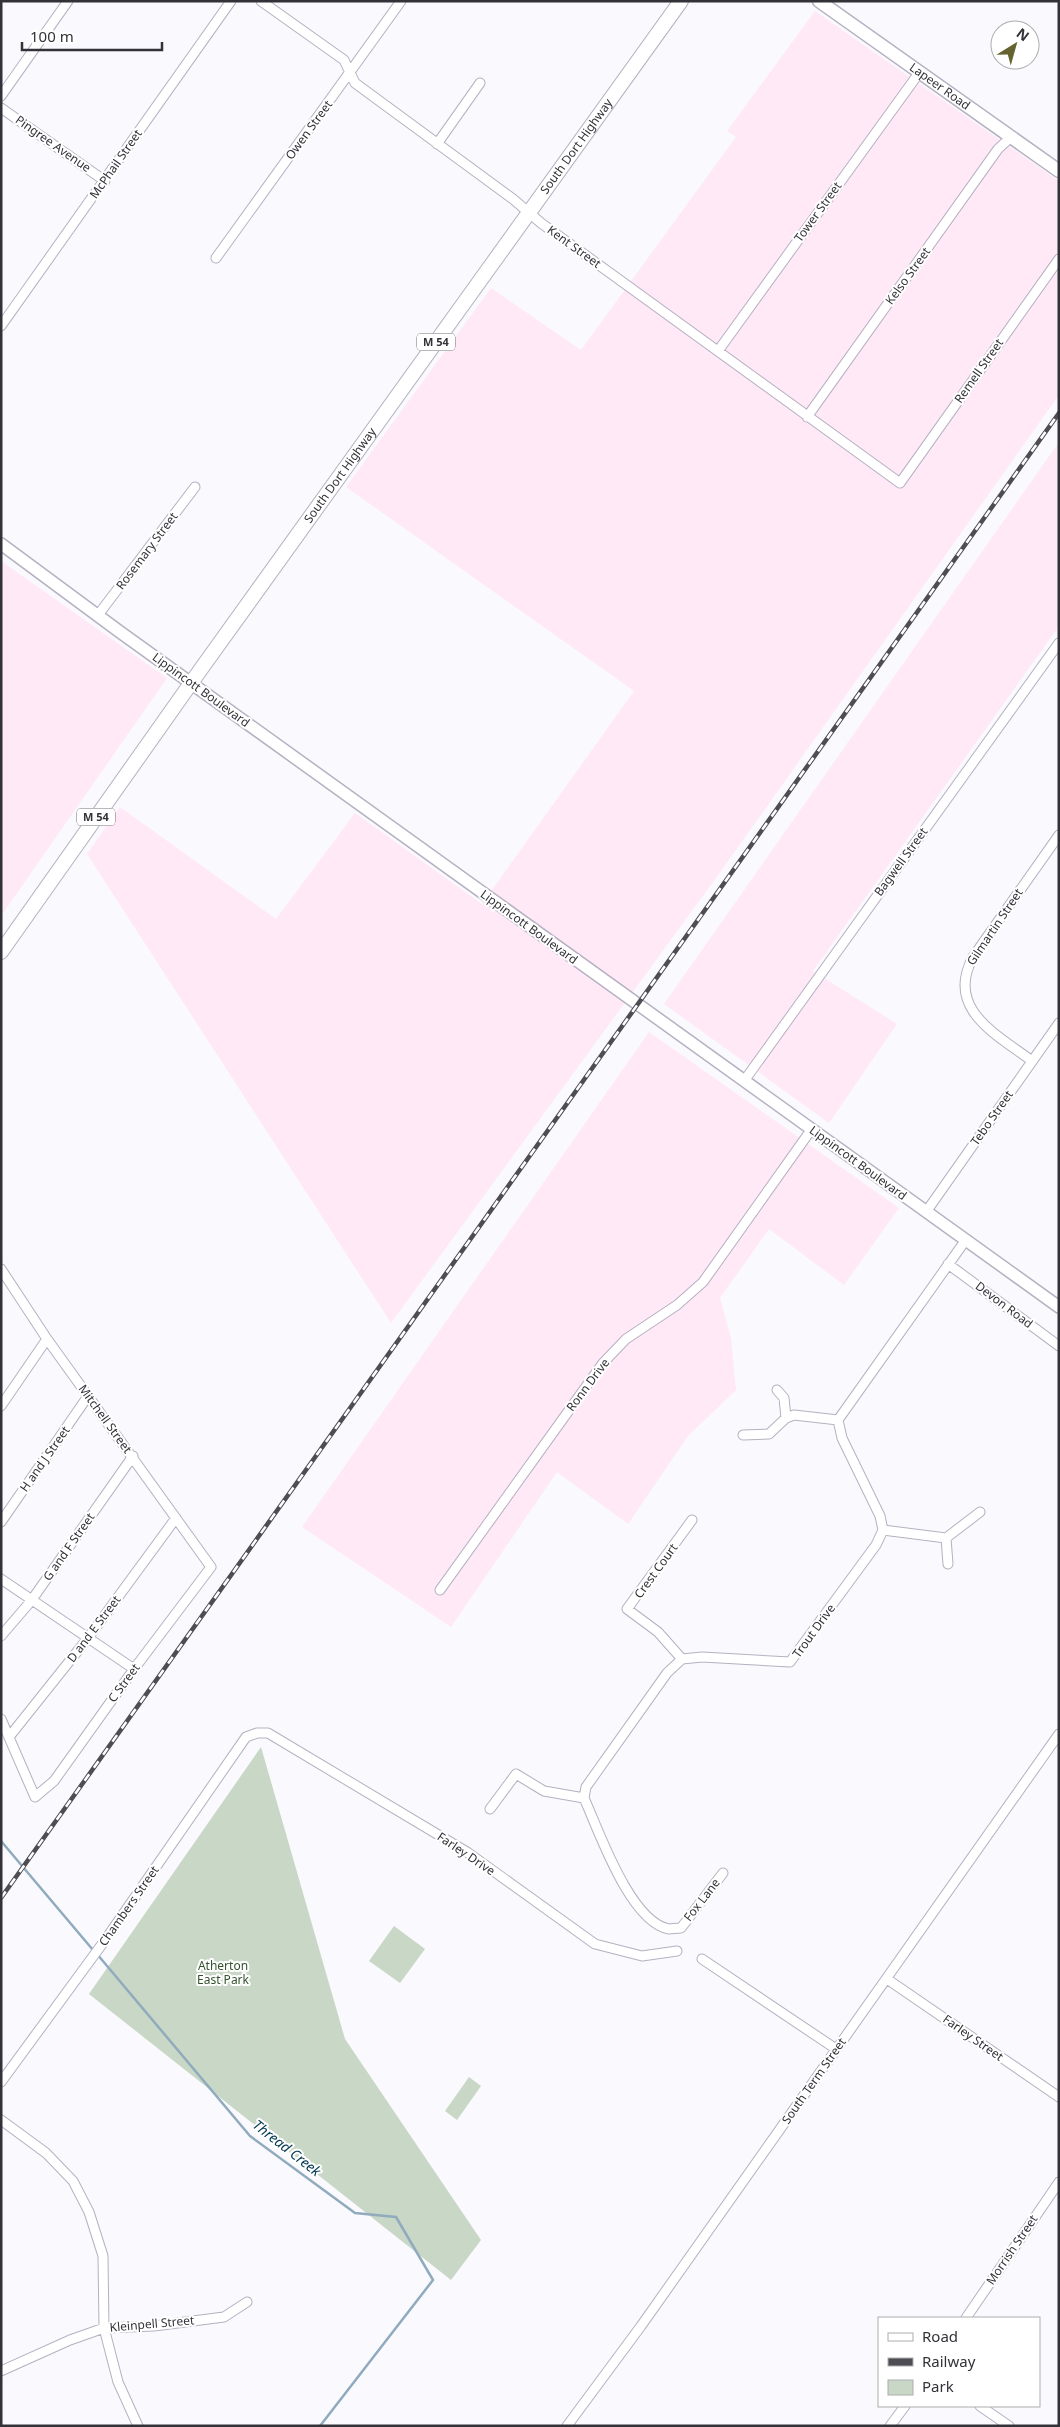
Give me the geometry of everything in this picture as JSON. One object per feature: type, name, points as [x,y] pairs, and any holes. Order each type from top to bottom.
[{"type":"main road","name":"South Dort Highway","points":[[1,952],[191,683],[681,1]]},
{"type":"main road","name":"Lapeer Road","points":[[819,1],[1059,171]]},
{"type":"street","points":[[1,96],[68,1]]},
{"type":"street","name":"McPhail Street","points":[[1,326],[231,1]]},
{"type":"street","name":"Kent Street","points":[[261,1],[344,60],[355,83],[718,352],[900,483]]},
{"type":"street","name":"Owen Street","points":[[216,258],[401,1]]},
{"type":"street","name":"Tower Street","points":[[718,352],[919,72]]},
{"type":"street","points":[[437,144],[480,83]]},
{"type":"street","name":"Pingree Avenue","points":[[1,108],[104,181]]},
{"type":"street","name":"Kelso Street","points":[[807,417],[998,149],[1011,137]]},
{"type":"street","name":"Remell Street","points":[[900,483],[1059,258]]},
{"type":"street","name":"Rosemary Street","points":[[98,615],[195,487]]},
{"type":"street","name":"Lippincott Boulevard","points":[[1,544],[744,1082],[1059,1307]]},
{"type":"street","name":"Bagwell Street","points":[[744,1082],[1059,643]]},
{"type":"street","name":"Gilmartin Street","points":[[1032,1062],[986,1027],[973,1011],[964,990],[965,973],[973,957],[1059,835]]},
{"type":"street","name":"Tebo Street","points":[[926,1212],[1059,1023]]},
{"type":"street","name":"Ronn Drive","points":[[440,1590],[603,1363],[626,1339],[677,1306],[703,1282],[811,1130]]},
{"type":"street","points":[[965,1241],[838,1420],[842,1438],[880,1516],[883,1530],[946,1538],[980,1512]]},
{"type":"street","name":"Devon Road","points":[[948,1264],[1059,1346]]},
{"type":"street","name":"Mitchell Street","points":[[1,1269],[47,1339],[211,1567]]},
{"type":"street","points":[[1,1406],[47,1339]]},
{"type":"street","points":[[777,1390],[784,1398],[790,1416]]},
{"type":"street","name":"H and J Street","points":[[1,1522],[88,1396]]},
{"type":"street","points":[[744,1435],[769,1434],[790,1416],[838,1420]]},
{"type":"street","name":"G and F Street","points":[[1,1636],[31,1600],[133,1456]]},
{"type":"street","name":"D and E Street","points":[[9,1737],[88,1638],[176,1518]]},
{"type":"street","name":"Crest Court","points":[[682,1659],[658,1632],[627,1609],[692,1520]]},
{"type":"street","name":"Trout Drive","points":[[682,1659],[702,1657],[790,1662],[876,1545],[883,1530]]},
{"type":"street","points":[[946,1538],[948,1564]]},
{"type":"street","name":"C Street","points":[[9,1737],[35,1797],[54,1781],[134,1669],[211,1567]]},
{"type":"street","points":[[1,1579],[134,1669]]},
{"type":"street","points":[[490,1809],[516,1774],[544,1791],[584,1798],[586,1787],[667,1673],[682,1659]]},
{"type":"street","points":[[1,1719],[9,1737]]},
{"type":"street","name":"Chambers Street","points":[[1,2082],[108,1936],[246,1737],[258,1733]]},
{"type":"street","name":"Farley Drive","points":[[258,1733],[268,1733],[467,1852],[595,1944],[642,1956],[677,1951]]},
{"type":"street","name":"South Term Street","points":[[567,2426],[641,2326],[1059,1734]]},
{"type":"street","name":"Fox Lane","points":[[584,1798],[619,1875],[636,1906],[651,1919],[668,1929],[681,1928],[723,1873]]},
{"type":"street","points":[[702,1959],[836,2049]]},
{"type":"street","name":"Farley Street","points":[[887,1979],[1059,2098]]},
{"type":"street","points":[[1,2120],[46,2153],[73,2181],[89,2212],[103,2256],[104,2328],[118,2382],[138,2426]]},
{"type":"street","name":"Morrish Street","points":[[967,2317],[1059,2182]]},
{"type":"street","name":"Kleinpell Street","points":[[1,2371],[70,2340],[104,2328],[154,2326],[224,2317],[246,2302]]},
{"type":"street","points":[[890,2426],[903,2407]]},
{"type":"street","points":[[982,2407],[1010,2426]]},
{"type":"shaded area","points":[[815,11],[1059,181],[1059,395],[721,871],[391,1323],[87,854],[120,807],[276,919],[355,813],[482,904],[634,691],[346,487],[491,288],[581,350],[736,137],[727,131]]},
{"type":"shaded area","points":[[1059,442],[1059,626],[813,971],[897,1024],[829,1123],[664,1004]]},
{"type":"shaded area","points":[[1,561],[167,678],[1,916]]},
{"type":"shaded area","points":[[649,1032],[899,1208],[844,1285],[769,1229],[720,1298],[731,1338],[736,1390],[688,1436],[628,1524],[557,1472],[451,1627],[302,1527]]},
{"type":"green space","name":"Atherton East Park","points":[[261,1747],[345,2039],[481,2240],[451,2280],[89,1994]]},
{"type":"green space","points":[[394,1926],[425,1949],[400,1983],[369,1961]]},
{"type":"green space","points":[[469,2077],[481,2086],[457,2120],[445,2111]]},
{"type":"waterway","name":"Thread Creek","points":[[1,1841],[93,1950]]},
{"type":"waterway","name":"Thread Creek","points":[[97,1954],[250,2136],[355,2213],[396,2217],[433,2280],[320,2426]]},
{"type":"railway","points":[[1,1898],[1059,413]]}]
